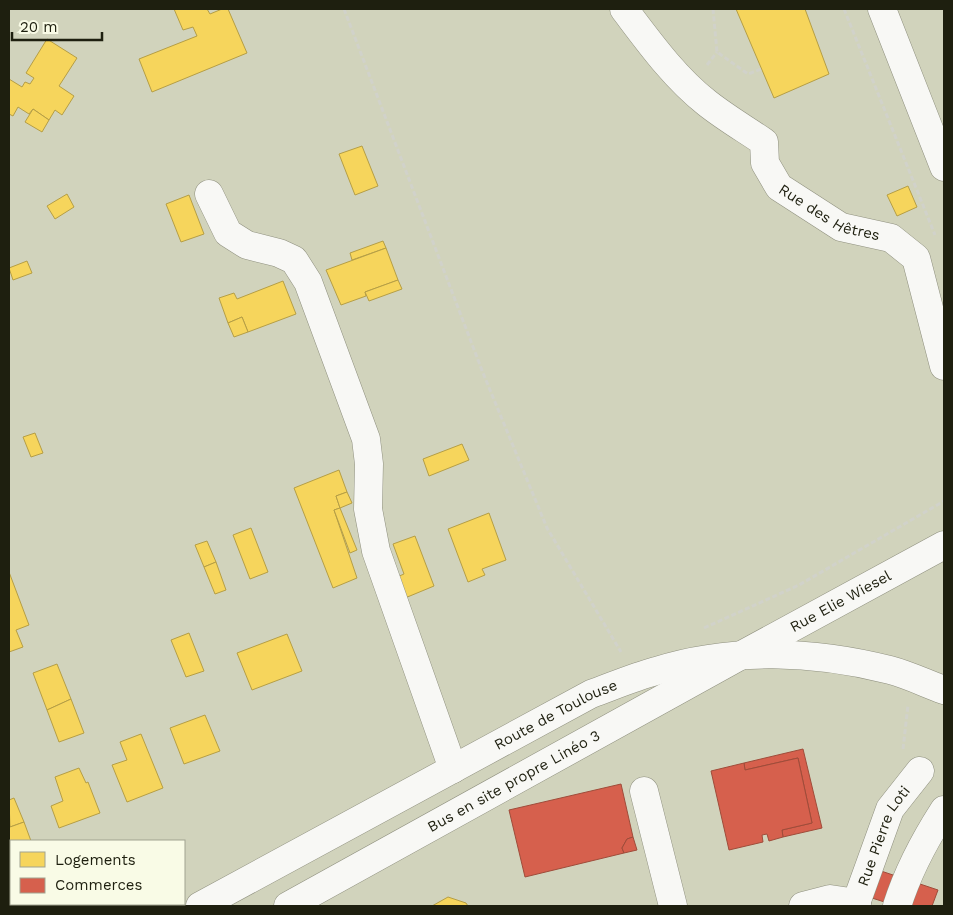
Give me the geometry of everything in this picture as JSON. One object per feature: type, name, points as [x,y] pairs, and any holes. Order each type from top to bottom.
[{"type":"street","name":"Rue des Hêtres","points":[[624,9],[666,62],[706,102],[739,127],[764,142],[765,162],[779,187],[841,227],[892,238],[916,258],[944,366]]},
{"type":"street","points":[[882,9],[944,168]]},
{"type":"street","points":[[209,194],[228,232],[247,244],[280,253],[294,260],[308,282],[366,439],[369,464],[368,509],[376,551],[452,769]]},
{"type":"street","name":"Rue Elie Wiesel","points":[[738,657],[944,545]]},
{"type":"street","name":"Route de Toulouse","points":[[200,906],[592,694],[657,670],[709,659],[777,654],[822,657],[892,671],[944,690]]},
{"type":"street","name":"Bus en site propre Linéo 3","points":[[288,906],[738,657]]},
{"type":"street","name":"Rue Pierre Loti","points":[[856,904],[890,809],[920,771]]},
{"type":"street","points":[[644,791],[673,906]]},
{"type":"street","points":[[897,906],[906,878],[925,840],[944,810]]},
{"type":"street","points":[[803,906],[830,899],[856,904]]},
{"type":"path","points":[[344,9],[480,364],[547,528],[619,649],[629,681]]},
{"type":"path","points":[[713,9],[717,52],[748,74],[761,69]]},
{"type":"path","points":[[844,9],[938,241]]},
{"type":"path","points":[[908,700],[902,751],[906,763],[920,771]]},
{"type":"building: Logements","points":[[174,9],[207,9],[210,14],[222,9],[228,9],[247,53],[152,92],[139,59],[197,36],[193,27],[183,30]]},
{"type":"building: Logements","points":[[736,9],[805,9],[829,74],[774,98]]},
{"type":"building: Logements","points":[[47,39],[77,58],[59,86],[74,96],[62,115],[55,110],[49,120],[33,109],[29,114],[18,107],[13,116],[9,114],[9,79],[22,87],[25,82],[30,84],[34,78],[26,73]]},
{"type":"building: Logements","points":[[33,109],[49,120],[42,132],[25,122]]},
{"type":"building: Logements","points":[[362,146],[378,186],[355,195],[339,154]]},
{"type":"building: Logements","points":[[908,186],[917,207],[897,216],[887,195]]},
{"type":"building: Logements","points":[[67,194],[74,207],[55,219],[47,206]]},
{"type":"building: Logements","points":[[189,195],[204,234],[181,242],[166,204]]},
{"type":"building: Logements","points":[[383,241],[386,248],[352,260],[350,253]]},
{"type":"building: Logements","points":[[386,248],[398,280],[365,292],[366,296],[341,305],[326,270]]},
{"type":"building: Logements","points":[[27,261],[32,273],[13,280],[9,268]]},
{"type":"building: Logements","points":[[398,280],[402,289],[369,301],[365,292]]},
{"type":"building: Logements","points":[[283,281],[296,314],[248,332],[242,317],[228,323],[219,298],[234,293],[237,299]]},
{"type":"building: Logements","points":[[242,317],[248,332],[234,337],[228,323]]},
{"type":"building: Logements","points":[[35,433],[43,453],[31,457],[23,437]]},
{"type":"building: Logements","points":[[462,444],[469,460],[429,476],[423,459]]},
{"type":"building: Logements","points":[[339,470],[347,492],[336,496],[340,508],[334,510],[357,578],[333,588],[294,488]]},
{"type":"building: Logements","points":[[347,492],[352,503],[340,508],[336,496]]},
{"type":"building: Logements","points":[[340,508],[357,550],[350,553],[334,510]]},
{"type":"building: Logements","points":[[489,513],[506,560],[482,569],[485,575],[468,582],[448,529]]},
{"type":"building: Logements","points":[[251,528],[268,572],[250,579],[233,535]]},
{"type":"building: Logements","points":[[415,536],[434,586],[405,598],[397,577],[404,574],[393,544]]},
{"type":"building: Logements","points":[[207,541],[216,562],[204,567],[195,545]]},
{"type":"building: Logements","points":[[216,562],[226,590],[215,594],[204,567]]},
{"type":"building: Logements","points":[[9,572],[29,625],[16,630],[23,647],[9,652]]},
{"type":"building: Logements","points":[[189,633],[204,671],[186,677],[171,640]]},
{"type":"building: Logements","points":[[287,634],[302,671],[252,690],[237,653]]},
{"type":"building: Logements","points":[[57,664],[71,699],[47,710],[33,673]]},
{"type":"building: Logements","points":[[71,699],[84,733],[59,742],[47,710]]},
{"type":"building: Logements","points":[[205,715],[220,751],[184,764],[170,728]]},
{"type":"building: Logements","points":[[141,734],[163,788],[127,802],[112,765],[127,760],[120,742]]},
{"type":"building: Logements","points":[[79,768],[86,783],[88,782],[100,813],[59,828],[51,806],[63,801],[55,777]]},
{"type":"building: Logements","points":[[14,798],[24,822],[10,827],[9,800]]},
{"type":"building: Logements","points":[[24,822],[31,840],[10,840],[9,871],[9,823],[10,827]]},
{"type":"building: Logements","points":[[448,897],[466,903],[468,906],[432,906]]},
{"type":"building: Commerces","points":[[803,749],[822,828],[783,837],[782,830],[812,823],[798,758],[745,770],[744,763]]},
{"type":"building: Commerces","points":[[798,758],[812,823],[782,830],[783,837],[769,841],[767,834],[762,835],[763,842],[729,850],[711,771],[744,763],[745,770]]},
{"type":"building: Commerces","points":[[621,784],[633,837],[627,839],[622,848],[624,853],[525,877],[509,810]]},
{"type":"building: Commerces","points":[[633,837],[637,850],[624,853],[622,848],[627,839]]},
{"type":"building: Commerces","points":[[881,871],[938,890],[932,906],[897,906],[872,898]]}]
